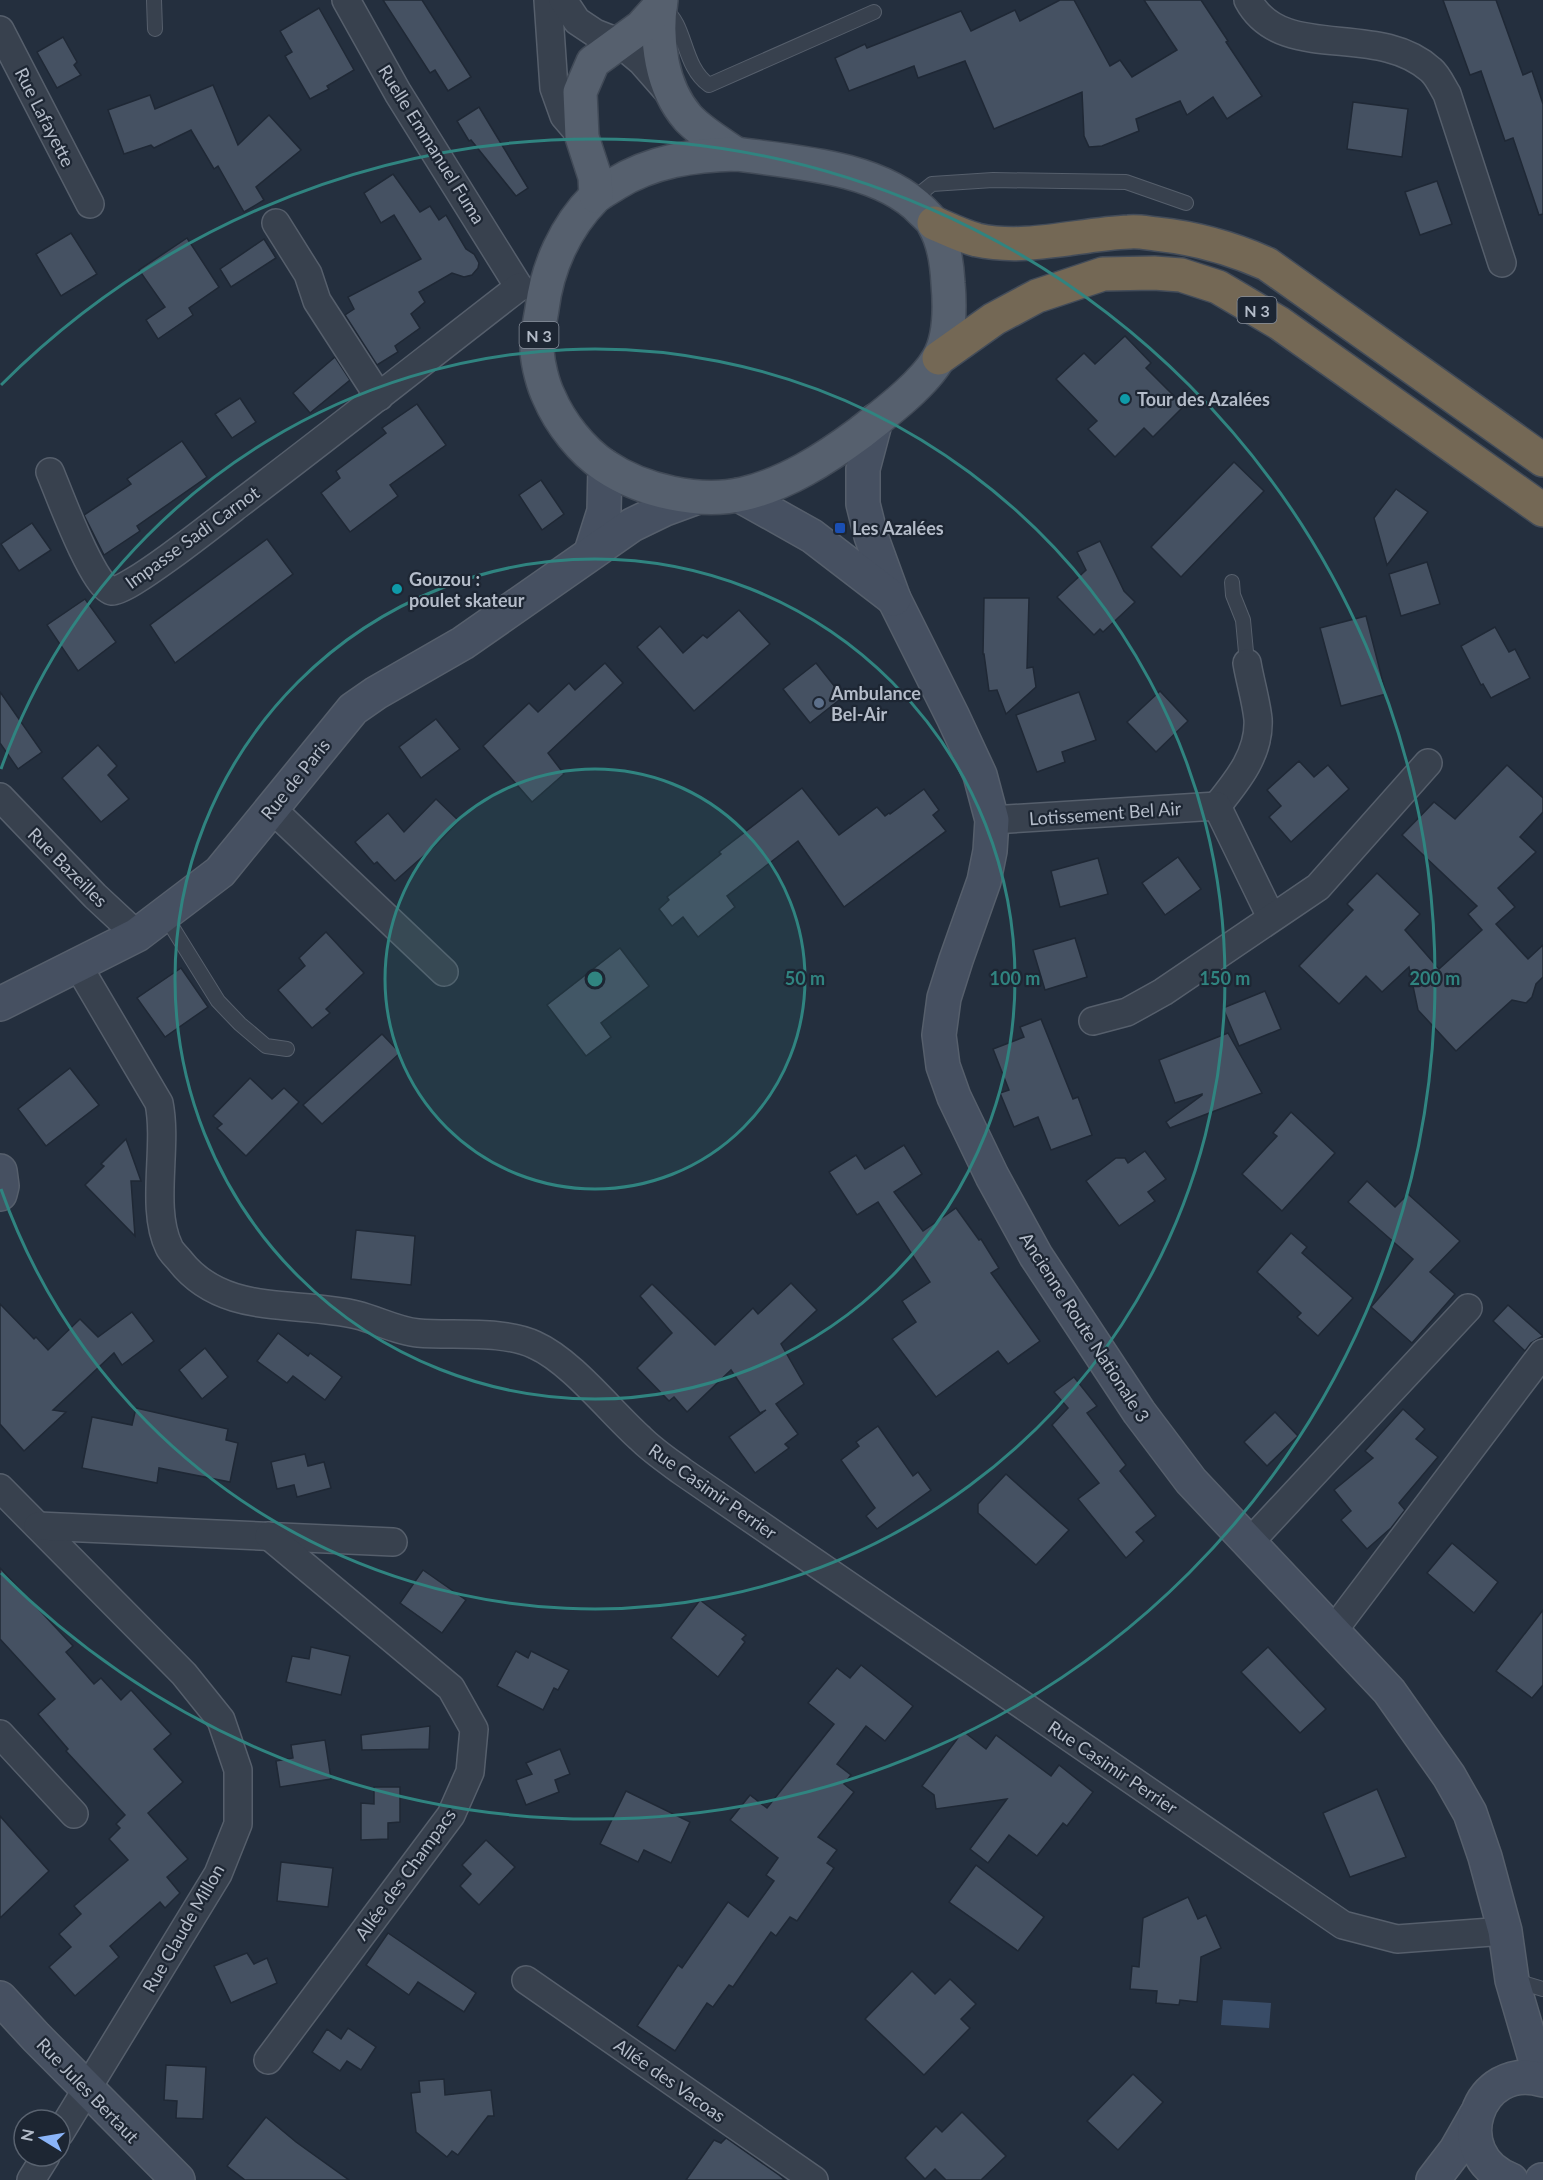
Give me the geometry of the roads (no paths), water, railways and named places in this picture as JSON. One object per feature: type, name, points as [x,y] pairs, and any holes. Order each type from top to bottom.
[{"type":"highway","name":"N 3","points":[[923,212],[978,240],[1021,243],[1130,231],[1211,243],[1244,254],[1267,264],[1543,460]]},
{"type":"highway","name":"N 3","points":[[939,358],[994,319],[1037,296],[1103,274],[1181,275],[1218,287],[1279,323],[1543,510]]},
{"type":"main road","name":"N 3","points":[[660,3],[659,31],[662,62],[672,96],[689,118],[736,154]]},
{"type":"main road","points":[[596,196],[595,177],[582,137],[580,92],[593,62],[641,27],[660,3]]},
{"type":"main road","name":"N 3","points":[[736,154],[801,163],[860,176],[887,186],[923,212],[946,260],[950,298],[948,328],[939,358],[910,392],[844,445],[802,471],[759,490],[740,495],[695,498],[666,492],[635,481],[605,466],[580,444],[558,415],[547,395],[537,350],[531,289],[554,258],[571,227],[596,196],[627,177],[662,163],[704,155],[736,154]]},
{"type":"main road","name":"Ancienne Route Nationale 3","points":[[876,420],[863,469],[863,504],[871,536],[894,599],[954,717],[980,775],[992,820],[990,851],[984,881],[944,998],[939,1035],[943,1066],[954,1097],[992,1176],[1036,1256],[1139,1412],[1191,1481],[1389,1690],[1449,1776],[1470,1813],[1485,1857],[1505,1931],[1512,1980],[1512,2028],[1508,2060],[1500,2085]]},
{"type":"main road","points":[[591,552],[604,511],[605,466]]},
{"type":"main road","name":"Ancienne Route Nationale 3","points":[[740,495],[812,536],[894,599]]},
{"type":"main road","name":"Rue de Paris","points":[[0,1004],[137,935],[220,872],[352,709],[463,643],[632,525],[665,508],[695,498]]},
{"type":"main road","points":[[0,1171],[0,1194]]},
{"type":"main road","name":"Ancienne Route Nationale 3","points":[[1512,1980],[1534,2055],[1543,2071]]},
{"type":"main road","name":"Rue Jules Bertaut","points":[[0,1998],[178,2180]]},
{"type":"main road","points":[[1435,2178],[1456,2150],[1489,2092],[1511,2079],[1524,2077],[1543,2080]]},
{"type":"main road","points":[[1476,2115],[1475,2141],[1479,2153],[1499,2175]]},
{"type":"main road","points":[[1435,2178],[1499,2175]]},
{"type":"street","name":"Ruelle Emmanuel Fuma","points":[[346,0],[398,93],[531,289]]},
{"type":"street","points":[[548,0],[554,88],[564,116],[582,137]]},
{"type":"street","points":[[563,0],[577,21],[595,33],[618,42],[642,62],[672,96]]},
{"type":"street","points":[[1248,0],[1264,22],[1288,34],[1374,44],[1394,49],[1415,58],[1433,72],[1447,94],[1502,263]]},
{"type":"street","name":"Rue Lafayette","points":[[0,30],[90,204]]},
{"type":"street","points":[[276,223],[308,274],[317,301],[379,398]]},
{"type":"street","name":"Impasse Sadi Carnot","points":[[50,472],[88,564],[105,588],[112,591],[121,589],[164,561],[379,398],[531,289]]},
{"type":"street","points":[[1247,663],[1258,718],[1254,750],[1239,778],[1217,806],[1271,917]]},
{"type":"street","points":[[1093,1021],[1127,1012],[1163,992],[1318,887],[1428,763]]},
{"type":"street","name":"Rue Bazeilles","points":[[0,797],[95,896],[137,935]]},
{"type":"street","name":"Lotissement Bel Air","points":[[992,820],[1217,806]]},
{"type":"street","points":[[271,808],[444,972]]},
{"type":"street","name":"Rue Casimir Perrier","points":[[77,964],[159,1103],[163,1120],[160,1215],[169,1247],[188,1272],[211,1289],[240,1300],[356,1315],[415,1333],[510,1338],[534,1344],[551,1354],[641,1439],[683,1472],[1343,1925],[1397,1939],[1505,1931]]},
{"type":"street","points":[[1249,1543],[1468,1308]]},
{"type":"street","points":[[1334,1631],[1543,1353]]},
{"type":"street","name":"Rue Claude Millon","points":[[0,1488],[184,1674],[221,1720],[238,1770],[238,1824],[218,1874],[72,2113]]},
{"type":"street","points":[[38,1526],[393,1542]]},
{"type":"street","name":"Allée des Champacs","points":[[268,2060],[451,1815],[470,1772],[474,1729],[451,1688],[269,1536]]},
{"type":"street","points":[[0,1734],[74,1814]]},
{"type":"street","name":"Allée des Vacoas","points":[[526,1980],[814,2180]]},
{"type":"lane","points":[[154,0],[155,29]]},
{"type":"lane","points":[[660,3],[674,16],[684,48],[700,79],[709,85],[874,12]]},
{"type":"lane","points":[[923,212],[932,184],[993,180],[1126,182],[1186,203]]},
{"type":"lane","points":[[1232,582],[1233,595],[1243,620],[1247,663]]},
{"type":"lane","points":[[164,914],[218,1001],[266,1046],[286,1049]]},
{"type":"lane","points":[[1512,1980],[1543,1989]]},
{"type":"water","points":[[1223,2000],[1271,2003],[1269,2028],[1221,2025]]},
{"type":"place","name":"Tour des Azalées","points":[[1125,399]]},
{"type":"place","name":"Les Azalées","points":[[840,528]]},
{"type":"place","name":"Gouzou : poulet skateur","points":[[397,589]]},
{"type":"place","name":"Ambulance Bel-Air","points":[[819,703]]}]
